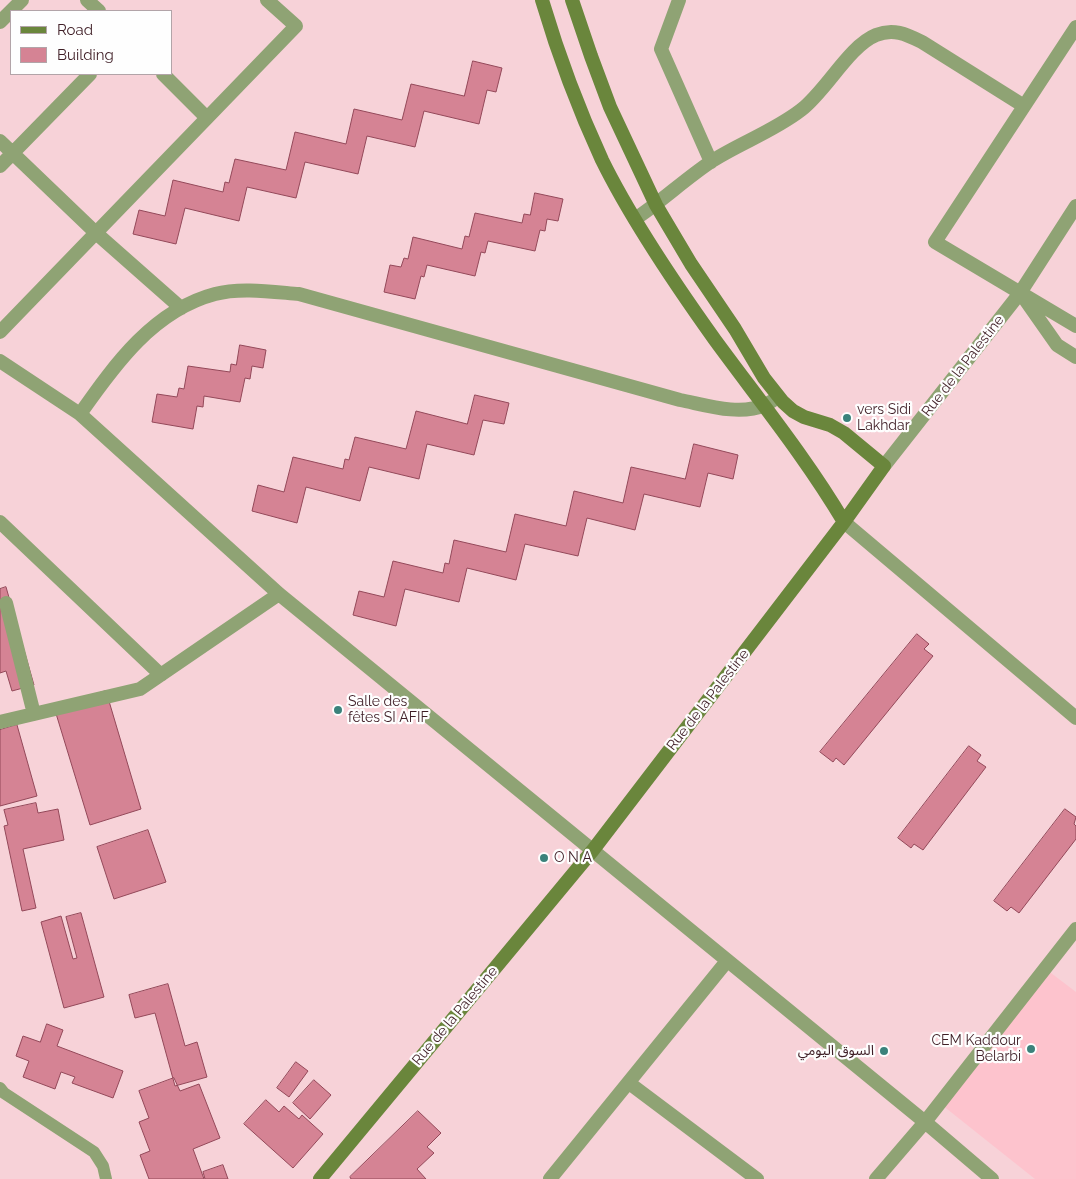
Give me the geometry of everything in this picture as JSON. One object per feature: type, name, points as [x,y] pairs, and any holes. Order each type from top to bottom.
[{"type":"main road","points":[[542,0],[552,34],[582,114],[603,161],[635,218],[699,316],[816,477],[844,522]]},
{"type":"main road","points":[[572,0],[610,107],[656,205],[691,264],[778,397],[793,411],[804,417],[830,425],[844,433],[884,466]]},
{"type":"main road","name":"Rue de la Palestine","points":[[320,1179],[592,850],[844,522],[884,466]]},
{"type":"street","points":[[12,10],[22,0]]},
{"type":"street","points":[[87,0],[98,10]]},
{"type":"street","points":[[0,332],[296,26],[267,0]]},
{"type":"street","points":[[679,0],[661,49],[711,162]]},
{"type":"street","points":[[0,22],[10,12]]},
{"type":"street","points":[[1076,27],[935,242],[1076,326]]},
{"type":"street","points":[[635,218],[656,205],[711,162],[802,110],[860,45],[875,35],[892,30],[922,42],[1024,106]]},
{"type":"street","points":[[0,166],[89,75]]},
{"type":"street","points":[[164,75],[207,118]]},
{"type":"street","points":[[0,141],[96,233],[181,308]]},
{"type":"street","name":"Rue de la Palestine","points":[[884,466],[1020,293],[1076,206]]},
{"type":"street","points":[[80,414],[109,372],[148,331],[181,308],[216,294],[257,290],[299,294],[680,400],[730,409],[747,409],[764,406],[778,397]]},
{"type":"street","points":[[1020,293],[1058,346],[1076,357]]},
{"type":"street","points":[[0,361],[80,414],[279,594],[925,1122],[992,1179]]},
{"type":"street","points":[[0,522],[161,675]]},
{"type":"street","points":[[844,522],[1076,718]]},
{"type":"street","points":[[0,722],[140,690],[279,594]]},
{"type":"street","points":[[6,603],[34,714]]},
{"type":"street","points":[[876,1179],[925,1122],[1076,929]]},
{"type":"street","points":[[550,1179],[727,961]]},
{"type":"street","points":[[629,1083],[757,1179]]},
{"type":"lane","points":[[0,1088],[4,1093],[94,1152],[102,1166],[106,1179]]},
{"type":"shaded area","name":"CEM Kaddour Belarbi","points":[[1047,970],[1076,992],[1076,1179],[1035,1179],[942,1105]]},
{"type":"building","points":[[473,61],[502,68],[496,92],[487,90],[479,124],[424,111],[415,147],[367,136],[358,174],[305,162],[296,198],[247,187],[239,221],[185,208],[176,244],[133,234],[139,210],[165,216],[173,180],[223,192],[225,182],[229,183],[235,159],[286,170],[295,132],[346,144],[354,109],[402,120],[411,84],[464,96]]},
{"type":"building","points":[[535,193],[563,199],[558,221],[547,219],[545,231],[540,230],[535,251],[488,241],[485,253],[481,252],[475,276],[427,265],[424,277],[421,276],[415,299],[384,292],[390,265],[401,267],[404,258],[408,259],[413,237],[462,249],[465,236],[469,237],[475,213],[522,223],[524,214],[530,215]]},
{"type":"building","points":[[240,345],[266,350],[263,368],[252,366],[250,379],[245,378],[240,402],[204,396],[203,407],[197,406],[193,429],[152,422],[157,394],[177,397],[179,388],[184,389],[188,366],[230,372],[231,364],[236,365]]},
{"type":"building","points":[[475,395],[509,403],[504,424],[483,420],[474,455],[427,444],[419,479],[369,467],[360,501],[306,487],[297,523],[252,511],[258,485],[284,492],[293,457],[343,469],[345,459],[349,460],[355,437],[406,449],[416,411],[467,424]]},
{"type":"building","points":[[694,444],[738,455],[733,479],[708,473],[700,507],[644,494],[635,530],[587,518],[578,556],[525,544],[516,580],[467,568],[459,602],[405,589],[396,626],[353,615],[359,591],[384,597],[393,561],[443,573],[445,563],[449,564],[454,540],[506,552],[515,514],[566,526],[574,491],[623,503],[631,467],[685,479]]},
{"type":"building","points":[[6,587],[34,685],[12,691],[6,671],[0,673],[0,589]]},
{"type":"building","points":[[917,634],[929,644],[924,649],[933,656],[844,765],[836,758],[833,762],[820,752]]},
{"type":"building","points":[[106,691],[141,809],[90,825],[54,707]]},
{"type":"building","points":[[17,725],[37,796],[0,806],[0,730]]},
{"type":"building","points":[[969,746],[981,755],[977,761],[986,767],[923,850],[914,844],[911,848],[898,838]]},
{"type":"building","points":[[36,803],[38,813],[58,809],[64,840],[23,849],[36,908],[22,911],[4,826],[8,825],[4,810]]},
{"type":"building","points":[[1065,809],[1076,817],[1074,824],[1076,826],[1076,839],[1019,913],[1011,907],[1007,911],[994,901]]},
{"type":"building","points":[[148,830],[166,882],[114,899],[97,847]]},
{"type":"building","points":[[81,913],[104,997],[64,1008],[41,922],[61,916],[73,959],[77,958],[66,917]]},
{"type":"building","points":[[168,984],[185,1046],[197,1042],[207,1077],[175,1086],[155,1013],[135,1018],[129,995]]},
{"type":"building","points":[[47,1024],[63,1030],[57,1046],[123,1071],[113,1098],[72,1083],[75,1077],[61,1072],[55,1089],[23,1077],[29,1061],[16,1056],[23,1036],[40,1042]]},
{"type":"building","points":[[296,1062],[308,1071],[289,1097],[277,1088]]},
{"type":"building","points":[[174,1078],[180,1091],[199,1084],[220,1138],[193,1149],[204,1179],[149,1179],[140,1155],[150,1151],[139,1122],[149,1118],[139,1091]]},
{"type":"building","points":[[314,1080],[331,1095],[310,1119],[293,1103]]},
{"type":"building","points":[[266,1100],[279,1112],[284,1106],[299,1119],[302,1115],[323,1134],[293,1168],[244,1124]]},
{"type":"building","points":[[418,1111],[441,1133],[427,1147],[434,1153],[417,1169],[426,1179],[351,1179],[350,1177]]},
{"type":"building","points":[[223,1165],[228,1179],[205,1179],[203,1172]]},
{"type":"place","name":"vers Sidi Lakhdar","points":[[847,418]]},
{"type":"place","name":"Salle des fêtes SI AFIF","points":[[338,710]]},
{"type":"place","name":"O N A","points":[[544,858]]},
{"type":"place","name":"CEM Kaddour Belarbi","points":[[1031,1049]]},
{"type":"place","name":"السوق اليومي","points":[[884,1051]]}]
